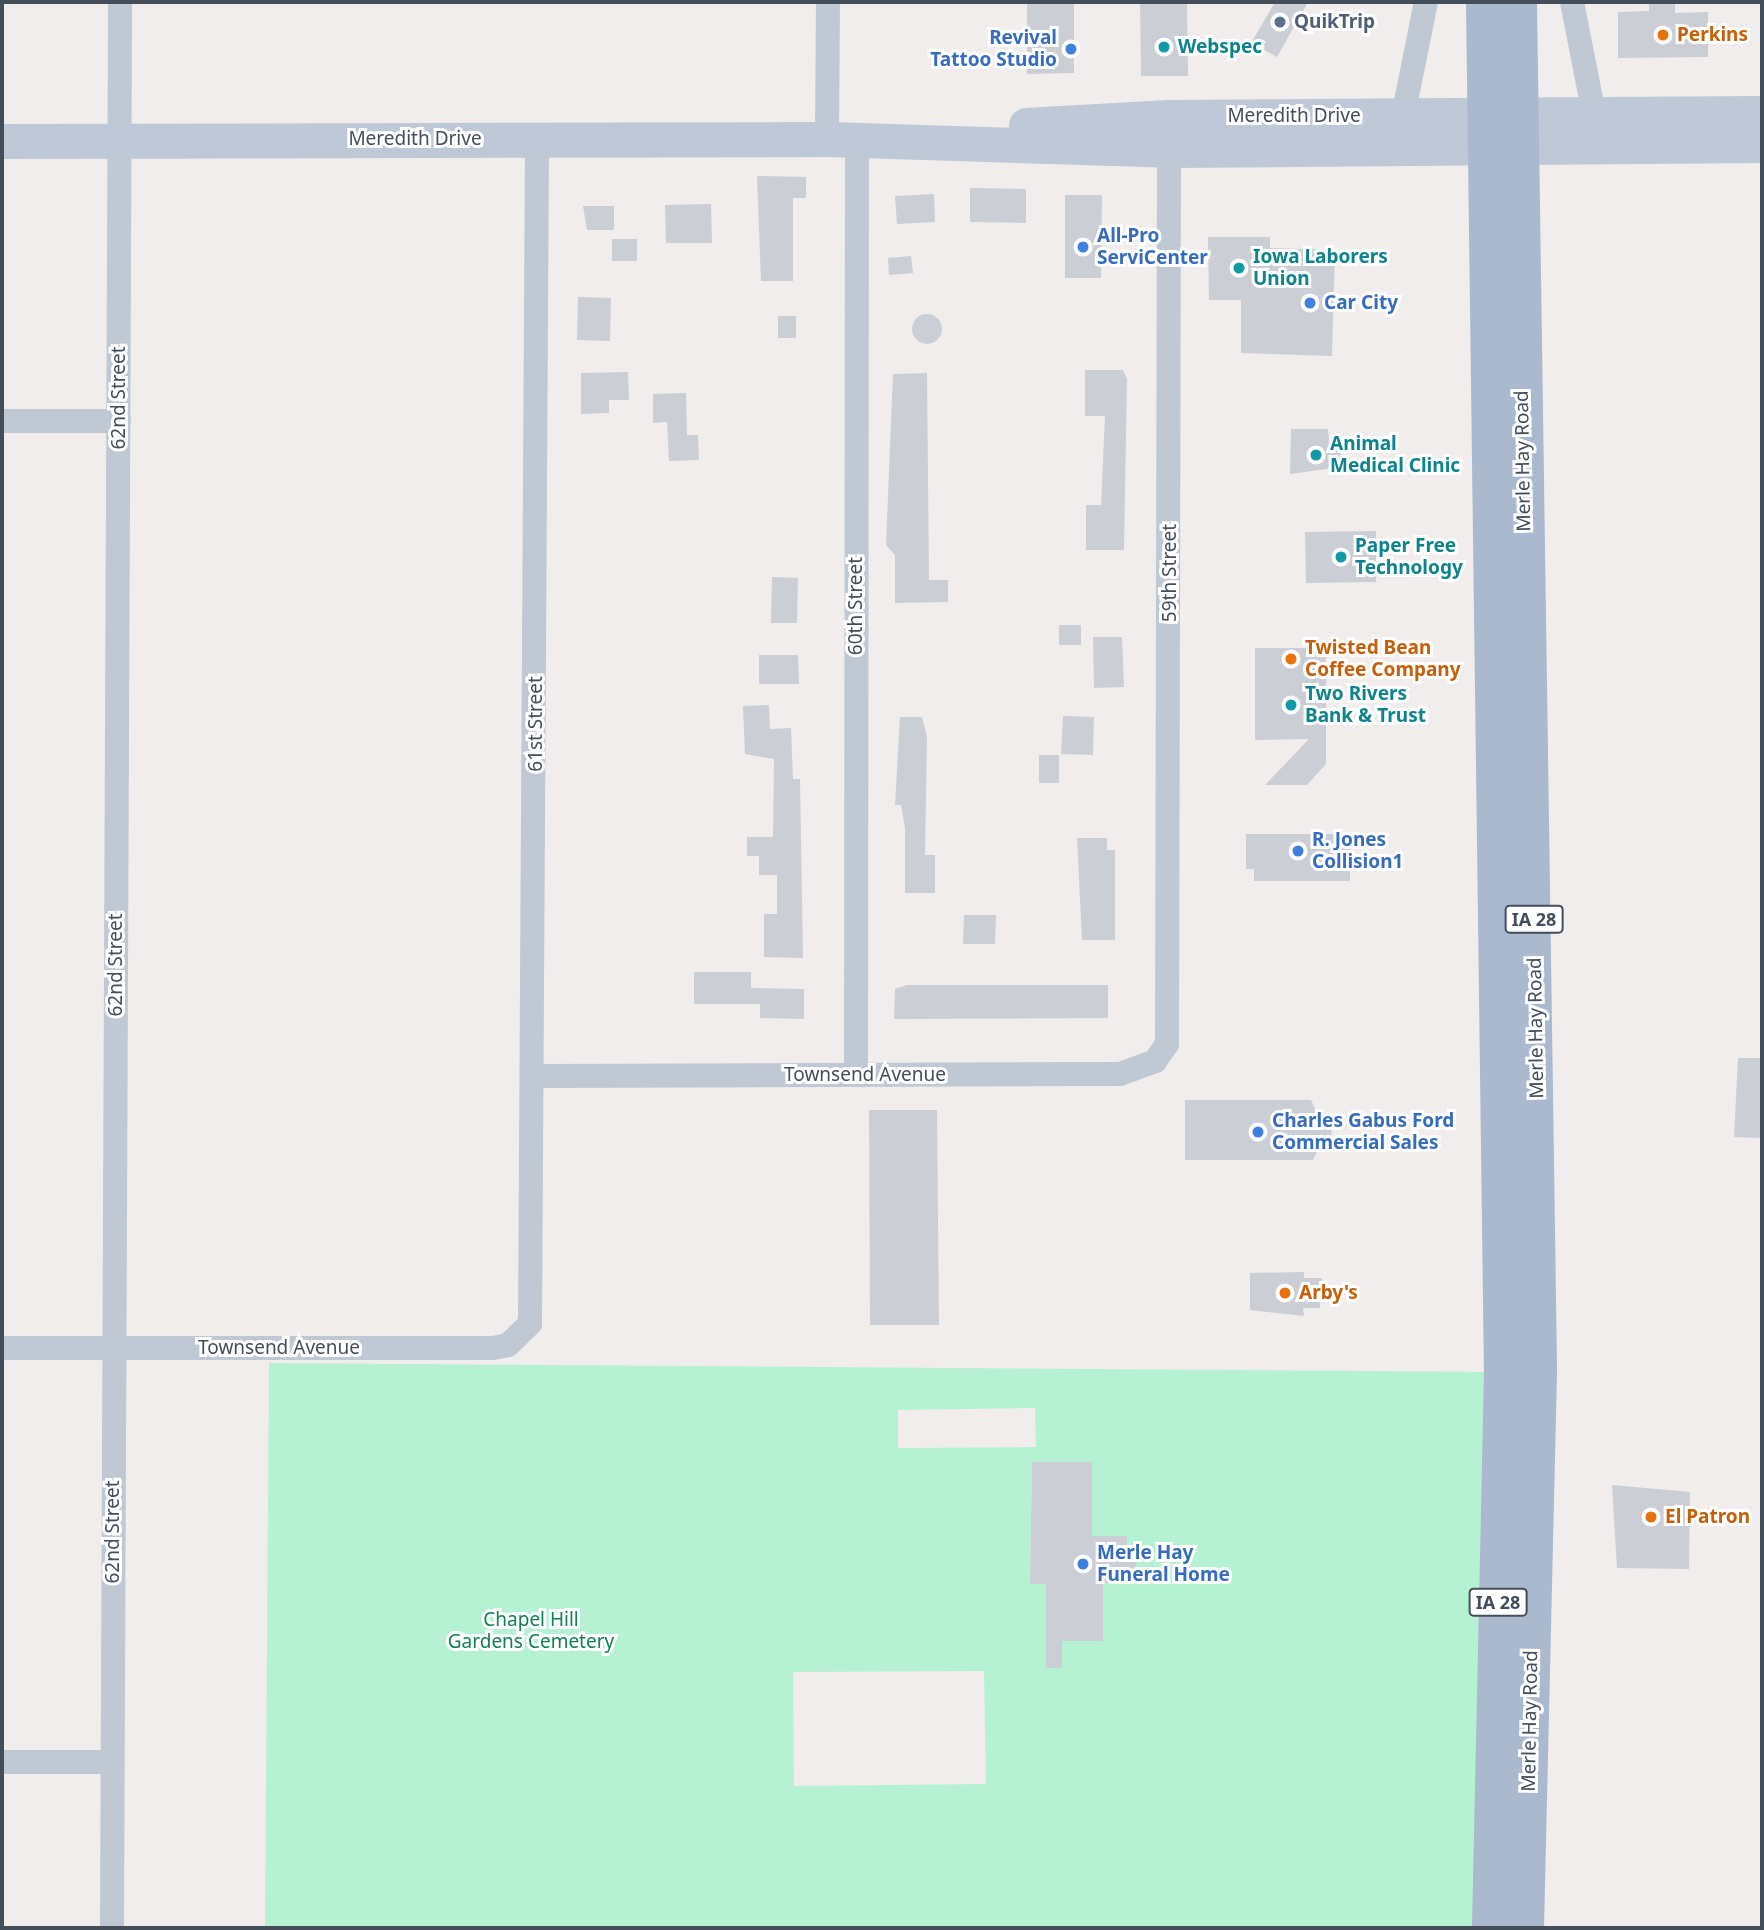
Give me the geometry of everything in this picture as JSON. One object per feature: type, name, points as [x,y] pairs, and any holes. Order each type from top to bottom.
[{"type":"main road","name":"Merle Hay Road","points":[[1485,2],[1502,132],[1538,1345],[1525,1928]]},
{"type":"main road","name":"Merle Hay Road","points":[[1491,1928],[1503,1372],[1502,132],[1518,2]]},
{"type":"main road","name":"Meredith Drive","points":[[1169,134],[1403,116],[1502,132],[1594,114],[1762,113]]},
{"type":"main road","name":"Meredith Drive","points":[[2,141],[537,140],[1502,132],[1762,145]]},
{"type":"street","name":"62nd Street","points":[[112,1928],[120,2]]},
{"type":"street","name":"60th Street","points":[[828,2],[847,138],[856,1075]]},
{"type":"street","points":[[1403,116],[1426,2]]},
{"type":"street","points":[[1572,2],[1594,114]]},
{"type":"street","name":"59th Street","points":[[1169,134],[1171,1028]]},
{"type":"street","name":"61st Street","points":[[534,1307],[537,140]]},
{"type":"street","points":[[2,421],[119,421]]},
{"type":"street","name":"Townsend Avenue","points":[[535,1076],[1120,1074],[1155,1061],[1171,1028]]},
{"type":"street","name":"Townsend Avenue","points":[[2,1348],[493,1348],[523,1335],[534,1307]]},
{"type":"street","points":[[2,1762],[112,1762]]},
{"type":"green space","name":"Chapel Hill Gardens Cemetery","points":[[269,1363],[1503,1372],[1491,1928],[265,1928]],"holes":[[[1035,1408],[1036,1447],[898,1448],[898,1410]],[[1032,1462],[1092,1462],[1092,1524],[1081,1536],[1127,1536],[1127,1549],[1137,1559],[1131,1583],[1082,1583],[1082,1596],[1103,1596],[1103,1640],[1062,1641],[1061,1668],[1047,1668],[1046,1584],[1030,1584]],[[984,1671],[986,1784],[794,1786],[793,1672]]]},
{"type":"building","points":[[1027,2],[1074,2],[1074,73],[1027,74]]},
{"type":"building","name":"Webspec","points":[[1140,2],[1187,2],[1188,76],[1141,76]]},
{"type":"building","name":"QuikTrip","points":[[1275,2],[1308,2],[1277,57],[1251,43]]},
{"type":"building","name":"Perkins","points":[[1649,2],[1675,2],[1675,13],[1708,12],[1708,57],[1618,58],[1618,12],[1649,11]]},
{"type":"building","points":[[757,176],[806,177],[806,198],[793,198],[793,281],[761,281]]},
{"type":"building","points":[[970,188],[1026,189],[1026,223],[970,222]]},
{"type":"building","points":[[934,194],[935,222],[897,224],[895,196]]},
{"type":"building","name":"All-Pro ServiCenter","points":[[1065,195],[1102,195],[1101,278],[1065,278]]},
{"type":"building","points":[[711,204],[712,243],[666,243],[665,205]]},
{"type":"building","points":[[583,206],[614,206],[614,230],[587,230]]},
{"type":"building","points":[[1208,237],[1270,237],[1270,248],[1335,250],[1332,356],[1241,353],[1241,300],[1209,300]]},
{"type":"building","points":[[612,239],[637,239],[637,261],[612,261]]},
{"type":"building","points":[[911,256],[913,273],[889,275],[888,258]]},
{"type":"building","points":[[578,297],[611,298],[610,341],[577,340]]},
{"type":"building","points":[[927,314],[933,315],[941,323],[941,335],[933,343],[927,344],[921,343],[913,335],[912,329],[913,323],[921,315]]},
{"type":"building","points":[[778,316],[796,316],[796,338],[778,338]]},
{"type":"building","points":[[1085,370],[1123,370],[1127,379],[1124,550],[1086,550],[1086,505],[1101,505],[1105,416],[1085,416]]},
{"type":"building","points":[[628,372],[629,400],[609,400],[609,413],[581,414],[581,373]]},
{"type":"building","points":[[927,373],[929,580],[948,580],[948,602],[895,603],[895,555],[886,545],[893,374]]},
{"type":"building","points":[[686,393],[687,435],[698,435],[699,460],[669,461],[667,422],[653,423],[653,394]]},
{"type":"building","name":"Animal Medical Clinic","points":[[1291,429],[1328,429],[1329,442],[1341,442],[1341,467],[1290,474]]},
{"type":"building","name":"Paper Free Technology","points":[[1376,531],[1376,582],[1306,583],[1305,532]]},
{"type":"building","points":[[772,577],[798,578],[797,623],[771,623]]},
{"type":"building","points":[[1059,625],[1081,625],[1081,645],[1059,645]]},
{"type":"building","points":[[1093,637],[1122,637],[1124,687],[1094,688]]},
{"type":"building","name":"Two Rivers Bank & Trust","points":[[1255,648],[1326,648],[1326,764],[1307,785],[1265,785],[1309,739],[1255,740]]},
{"type":"building","points":[[759,655],[798,655],[799,684],[759,684]]},
{"type":"building","points":[[769,705],[770,729],[791,728],[793,779],[800,779],[803,958],[764,957],[764,914],[777,914],[777,875],[759,875],[759,856],[747,856],[747,837],[773,837],[774,759],[745,754],[743,706]]},
{"type":"building","points":[[1063,716],[1094,717],[1093,755],[1061,754]]},
{"type":"building","points":[[900,717],[922,717],[927,737],[925,855],[935,855],[935,893],[905,893],[905,828],[901,805],[895,805]]},
{"type":"building","points":[[1039,755],[1059,755],[1059,783],[1039,783]]},
{"type":"building","name":"R. Jones Collision1","points":[[1246,834],[1350,834],[1350,881],[1254,881],[1254,869],[1246,869]]},
{"type":"building","points":[[1077,838],[1107,838],[1107,850],[1115,850],[1115,940],[1082,940]]},
{"type":"building","points":[[964,915],[996,915],[995,944],[963,944]]},
{"type":"building","points":[[694,972],[751,972],[751,988],[804,989],[804,1019],[760,1018],[760,1004],[694,1004]]},
{"type":"building","points":[[907,985],[1108,985],[1108,1018],[894,1019],[895,989]]},
{"type":"building","points":[[1738,1058],[1762,1058],[1762,1138],[1734,1137]]},
{"type":"building","name":"Charles Gabus Ford Commercial Sales","points":[[1185,1100],[1311,1100],[1321,1121],[1332,1121],[1331,1143],[1321,1143],[1313,1160],[1185,1160]]},
{"type":"building","points":[[869,1110],[937,1110],[939,1325],[870,1325]]},
{"type":"building","name":"Arby's","points":[[1304,1272],[1304,1278],[1322,1278],[1320,1308],[1303,1308],[1304,1316],[1250,1310],[1250,1273]]},
{"type":"building","name":"Merle Hay Funeral Home","points":[[1032,1462],[1092,1462],[1092,1536],[1127,1536],[1127,1549],[1138,1559],[1129,1583],[1103,1583],[1103,1641],[1062,1641],[1062,1668],[1046,1668],[1046,1584],[1030,1584]]},
{"type":"building","name":"El Patron","points":[[1612,1485],[1690,1492],[1689,1569],[1617,1568]]},
{"type":"place","name":"QuikTrip","points":[[1280,22]]},
{"type":"place","name":"Perkins","points":[[1663,35]]},
{"type":"place","name":"Webspec","points":[[1164,47]]},
{"type":"place","name":"Revival Tattoo Studio","points":[[1071,49]]},
{"type":"place","name":"All-Pro ServiCenter","points":[[1083,247]]},
{"type":"place","name":"Iowa Laborers Union","points":[[1239,268]]},
{"type":"place","name":"Car City","points":[[1310,303]]},
{"type":"place","name":"Animal Medical Clinic","points":[[1316,455]]},
{"type":"place","name":"Paper Free Technology","points":[[1341,557]]},
{"type":"place","name":"Twisted Bean Coffee Company","points":[[1291,659]]},
{"type":"place","name":"Two Rivers Bank & Trust","points":[[1291,705]]},
{"type":"place","name":"R. Jones Collision1","points":[[1298,851]]},
{"type":"place","name":"Charles Gabus Ford Commercial Sales","points":[[1258,1132]]},
{"type":"place","name":"Arby's","points":[[1285,1293]]},
{"type":"place","name":"El Patron","points":[[1651,1517]]},
{"type":"place","name":"Merle Hay Funeral Home","points":[[1083,1564]]}]
